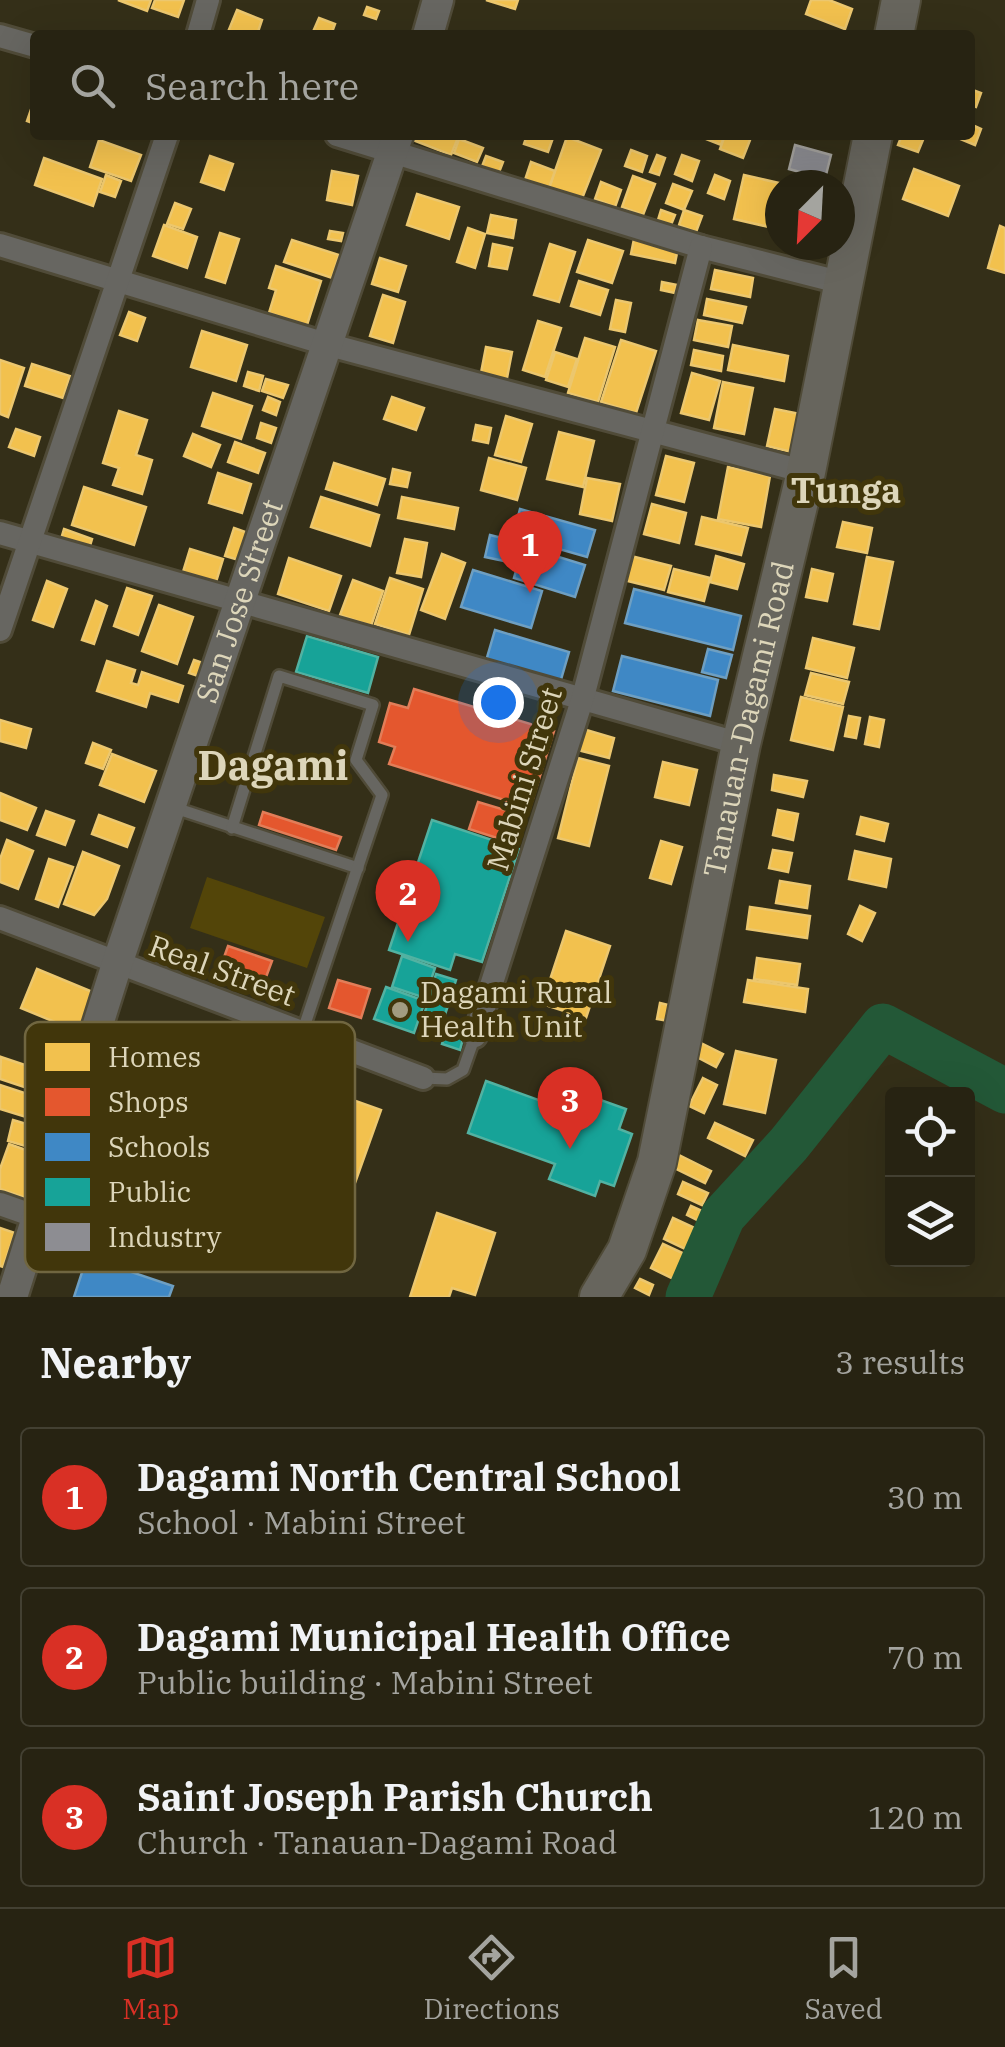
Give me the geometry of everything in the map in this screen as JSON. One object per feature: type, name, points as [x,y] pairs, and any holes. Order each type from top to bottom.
[{"type":"main road","points":[[895,30],[901,0]]},
{"type":"main road","name":"Tanauan-Dagami Road","points":[[599,1297],[627,1250],[656,1162],[741,744],[806,472],[872,140]]},
{"type":"street","points":[[199,30],[208,0]]},
{"type":"street","points":[[429,30],[438,0]]},
{"type":"street","points":[[0,36],[30,45]]},
{"type":"street","points":[[0,630],[165,140]]},
{"type":"street","points":[[370,140],[396,144],[701,246],[843,283]]},
{"type":"street","name":"San Jose Street","points":[[100,1022],[396,144]]},
{"type":"street","points":[[0,245],[118,284],[326,344],[806,472]]},
{"type":"street","name":"Mabini Street","points":[[474,1036],[582,697],[701,246]]},
{"type":"street","points":[[0,533],[741,744]]},
{"type":"street","name":"Real Street","points":[[0,918],[273,1022]]},
{"type":"street","name":"Real Street","points":[[355,1053],[423,1078]]},
{"type":"street","points":[[0,1204],[25,1213]]},
{"type":"street","name":"San Jose Street","points":[[12,1297],[25,1260]]},
{"type":"lane","points":[[232,828],[279,676],[373,705],[356,760],[382,795],[306,1022]]},
{"type":"lane","points":[[172,807],[358,868]]},
{"type":"lane","points":[[423,1078],[446,1078],[463,1070],[474,1036]]},
{"type":"shaded area","points":[[207,877],[325,917],[307,968],[190,928]]},
{"type":"building: Homes","points":[[118,0],[151,0],[147,11]]},
{"type":"building: Homes","points":[[155,0],[184,0],[178,17],[152,8]]},
{"type":"building: Homes","points":[[486,0],[518,0],[515,9]]},
{"type":"building: Homes","points":[[811,0],[829,0],[852,9],[845,29],[806,14]]},
{"type":"building: Homes","points":[[367,7],[379,11],[376,19],[364,15]]},
{"type":"building: Homes","points":[[237,10],[262,20],[259,30],[229,30]]},
{"type":"building: Homes","points":[[319,18],[335,24],[333,30],[314,30]]},
{"type":"building: Homes","points":[[975,126],[981,129],[975,145],[963,140],[975,140]]},
{"type":"building: Homes","points":[[99,140],[141,155],[131,181],[90,167]]},
{"type":"building: Homes","points":[[413,140],[457,140],[451,155]]},
{"type":"building: Homes","points":[[459,140],[483,148],[477,162],[454,153]]},
{"type":"building: Homes","points":[[525,140],[552,140],[548,152],[524,144]]},
{"type":"building: Homes","points":[[566,140],[601,150],[581,201],[549,188]]},
{"type":"building: Homes","points":[[723,140],[750,140],[743,158],[720,149]]},
{"type":"building: Homes","points":[[900,140],[923,140],[918,152],[898,145]]},
{"type":"building: Homes","points":[[631,150],[647,156],[642,172],[625,166]]},
{"type":"building: Homes","points":[[657,155],[665,158],[659,175],[650,172]]},
{"type":"building: Homes","points":[[682,155],[699,161],[692,181],[675,174]]},
{"type":"building: Homes","points":[[210,156],[233,164],[224,190],[201,182]]},
{"type":"building: Homes","points":[[486,156],[503,162],[498,175],[481,169]]},
{"type":"building: Homes","points":[[44,158],[102,179],[93,206],[35,185]]},
{"type":"building: Homes","points":[[531,162],[555,171],[549,188],[525,180]]},
{"type":"building: Homes","points":[[914,169],[959,186],[948,216],[903,199]]},
{"type":"building: Homes","points":[[332,171],[358,176],[352,205],[327,200]]},
{"type":"building: Homes","points":[[106,175],[121,181],[115,197],[100,192]]},
{"type":"building: Homes","points":[[715,175],[730,181],[724,199],[708,193]]},
{"type":"building: Homes","points":[[744,175],[765,180],[765,226],[734,219]]},
{"type":"building: Homes","points":[[633,176],[655,184],[643,215],[622,207]]},
{"type":"building: Homes","points":[[601,182],[621,190],[615,207],[595,199]]},
{"type":"building: Homes","points":[[673,184],[692,191],[684,210],[666,203]]},
{"type":"building: Homes","points":[[417,194],[459,207],[449,239],[407,225]]},
{"type":"building: Homes","points":[[175,203],[191,209],[183,229],[167,224]]},
{"type":"building: Homes","points":[[661,210],[675,215],[671,225],[658,220]]},
{"type":"building: Homes","points":[[684,210],[702,216],[696,232],[679,225]]},
{"type":"building: Homes","points":[[491,215],[516,220],[513,238],[487,233]]},
{"type":"building: Homes","points":[[164,225],[197,237],[187,268],[153,256]]},
{"type":"building: Homes","points":[[1000,226],[1005,228],[1005,273],[988,268]]},
{"type":"building: Homes","points":[[468,228],[485,234],[475,268],[457,262]]},
{"type":"building: Homes","points":[[330,231],[343,233],[341,241],[328,239]]},
{"type":"building: Homes","points":[[220,233],[239,239],[225,283],[206,277]]},
{"type":"building: Homes","points":[[634,239],[678,248],[675,263],[631,254]]},
{"type":"building: Homes","points":[[292,240],[339,255],[332,278],[284,262]]},
{"type":"building: Homes","points":[[588,240],[623,251],[612,283],[577,272]]},
{"type":"building: Homes","points":[[493,244],[512,248],[507,269],[489,266]]},
{"type":"building: Homes","points":[[550,244],[575,252],[559,302],[534,295]]},
{"type":"building: Homes","points":[[380,258],[406,266],[398,292],[372,284]]},
{"type":"building: Homes","points":[[276,266],[321,281],[307,325],[269,313],[276,290],[269,288]]},
{"type":"building: Homes","points":[[715,270],[753,278],[750,297],[711,289]]},
{"type":"building: Homes","points":[[579,281],[608,290],[600,315],[571,306]]},
{"type":"building: Homes","points":[[662,282],[677,285],[675,293],[661,290]]},
{"type":"building: Homes","points":[[383,295],[405,302],[393,343],[370,336]]},
{"type":"building: Homes","points":[[707,299],[746,307],[742,323],[704,315]]},
{"type":"building: Homes","points":[[616,300],[631,303],[625,332],[610,329]]},
{"type":"building: Homes","points":[[129,312],[145,318],[137,341],[120,335]]},
{"type":"building: Homes","points":[[698,320],[732,326],[728,347],[694,340]]},
{"type":"building: Homes","points":[[538,321],[561,328],[545,377],[523,370]]},
{"type":"building: Homes","points":[[202,331],[247,345],[236,381],[191,367]]},
{"type":"building: Homes","points":[[585,338],[615,347],[598,402],[568,393]]},
{"type":"building: Homes","points":[[621,340],[656,351],[636,413],[601,402]]},
{"type":"building: Homes","points":[[733,345],[788,356],[784,381],[728,370]]},
{"type":"building: Homes","points":[[486,347],[512,352],[506,383],[480,378]]},
{"type":"building: Homes","points":[[694,350],[723,356],[721,371],[691,365]]},
{"type":"building: Homes","points":[[555,352],[577,359],[568,387],[546,380]]},
{"type":"building: Homes","points":[[0,360],[24,368],[8,417],[0,414]]},
{"type":"building: Homes","points":[[32,364],[70,376],[63,398],[25,386]]},
{"type":"building: Homes","points":[[248,372],[263,376],[259,391],[244,386]]},
{"type":"building: Homes","points":[[692,373],[720,381],[709,420],[681,413]]},
{"type":"building: Homes","points":[[266,379],[288,385],[283,398],[262,391]]},
{"type":"building: Homes","points":[[723,382],[753,388],[744,434],[714,428]]},
{"type":"building: Homes","points":[[213,393],[252,406],[241,439],[202,426]]},
{"type":"building: Homes","points":[[268,397],[280,402],[276,415],[263,410]]},
{"type":"building: Homes","points":[[392,397],[424,408],[416,430],[384,419]]},
{"type":"building: Homes","points":[[775,409],[800,414],[792,452],[767,446]]},
{"type":"building: Homes","points":[[119,411],[147,420],[136,455],[152,460],[142,494],[113,485],[119,468],[103,463]]},
{"type":"building: Homes","points":[[506,416],[532,424],[521,462],[495,455]]},
{"type":"building: Homes","points":[[261,423],[276,428],[271,443],[257,438]]},
{"type":"building: Homes","points":[[476,425],[491,428],[488,443],[473,440]]},
{"type":"building: Homes","points":[[16,429],[40,437],[34,456],[9,447]]},
{"type":"building: Homes","points":[[559,432],[594,441],[583,487],[547,479]]},
{"type":"building: Homes","points":[[193,434],[220,445],[211,467],[184,456]]},
{"type":"building: Homes","points":[[235,442],[265,453],[258,473],[228,462]]},
{"type":"building: Homes","points":[[666,456],[694,463],[684,502],[656,495]]},
{"type":"building: Homes","points":[[489,458],[526,468],[517,500],[481,490]]},
{"type":"building: Homes","points":[[334,463],[385,479],[377,505],[326,489]]},
{"type":"building: Homes","points":[[728,467],[770,476],[761,527],[718,519]]},
{"type":"building: Homes","points":[[393,469],[410,473],[407,487],[390,484]]},
{"type":"building: Homes","points":[[218,473],[251,484],[242,513],[209,503]]},
{"type":"building: Homes","points":[[587,478],[620,484],[612,521],[580,514]]},
{"type":"building: Homes","points":[[84,487],[146,507],[134,545],[72,525]]},
{"type":"building: Homes","points":[[321,497],[379,515],[370,546],[311,527]]},
{"type":"building: Homes","points":[[402,497],[458,508],[454,529],[398,518]]},
{"type":"building: Homes","points":[[652,504],[686,513],[679,543],[644,534]]},
{"type":"building: Homes","points":[[702,517],[748,528],[741,555],[696,544]]},
{"type":"building: Homes","points":[[843,522],[872,528],[867,553],[837,547]]},
{"type":"building: Homes","points":[[234,528],[251,534],[242,561],[225,556]]},
{"type":"building: Homes","points":[[64,529],[92,539],[87,556],[59,546]]},
{"type":"building: Homes","points":[[405,539],[427,543],[421,577],[397,573]]},
{"type":"building: Homes","points":[[190,549],[223,559],[216,582],[183,572]]},
{"type":"building: Homes","points":[[442,554],[465,563],[445,619],[421,610]]},
{"type":"building: Homes","points":[[631,556],[671,566],[664,590],[624,580]]},
{"type":"building: Homes","points":[[716,556],[744,564],[737,589],[710,582]]},
{"type":"building: Homes","points":[[867,557],[893,562],[879,629],[854,624]]},
{"type":"building: Homes","points":[[289,558],[341,576],[329,611],[278,594]]},
{"type":"building: Homes","points":[[674,569],[710,578],[704,601],[668,592]]},
{"type":"building: Homes","points":[[812,569],[833,574],[827,601],[806,597]]},
{"type":"building: Homes","points":[[390,578],[423,589],[409,635],[375,624]]},
{"type":"building: Homes","points":[[353,580],[383,591],[371,626],[340,615]]},
{"type":"building: Homes","points":[[47,581],[67,589],[53,627],[33,620]]},
{"type":"building: Homes","points":[[127,588],[152,596],[138,635],[114,626]]},
{"type":"building: Homes","points":[[96,601],[107,606],[94,644],[82,640]]},
{"type":"building: Homes","points":[[159,605],[193,617],[177,664],[142,651]]},
{"type":"building: Homes","points":[[813,638],[854,648],[847,678],[806,668]]},
{"type":"building: Homes","points":[[194,660],[206,664],[201,677],[189,673]]},
{"type":"building: Homes","points":[[107,661],[135,670],[131,683],[138,685],[142,672],[183,686],[178,702],[150,693],[146,707],[97,691]]},
{"type":"building: Homes","points":[[811,673],[849,682],[843,704],[805,695]]},
{"type":"building: Homes","points":[[801,697],[843,707],[833,750],[791,740]]},
{"type":"building: Homes","points":[[849,716],[860,718],[856,738],[845,736]]},
{"type":"building: Homes","points":[[870,717],[884,720],[879,747],[865,744]]},
{"type":"building: Homes","points":[[0,720],[31,729],[26,748],[0,741]]},
{"type":"building: Homes","points":[[583,729],[614,738],[609,758],[578,750]]},
{"type":"building: Homes","points":[[93,743],[111,750],[103,769],[86,763]]},
{"type":"building: Homes","points":[[112,754],[156,771],[144,802],[100,785]]},
{"type":"building: Homes","points":[[578,758],[609,766],[589,846],[558,838]]},
{"type":"building: Homes","points":[[663,762],[697,770],[689,805],[655,797]]},
{"type":"building: Homes","points":[[774,775],[807,781],[803,797],[772,790]]},
{"type":"building: Homes","points":[[0,793],[36,808],[27,830],[0,820]]},
{"type":"building: Homes","points":[[778,810],[798,814],[793,840],[773,835]]},
{"type":"building: Homes","points":[[46,811],[74,821],[65,845],[37,835]]},
{"type":"building: Homes","points":[[99,815],[134,828],[127,847],[92,834]]},
{"type":"building: Homes","points":[[861,817],[888,824],[884,841],[857,834]]},
{"type":"building: Homes","points":[[7,840],[33,851],[18,889],[0,882],[0,859]]},
{"type":"building: Homes","points":[[661,841],[682,847],[671,884],[650,878]]},
{"type":"building: Homes","points":[[773,850],[792,853],[788,872],[769,868]]},
{"type":"building: Homes","points":[[855,851],[891,859],[886,887],[849,879]]},
{"type":"building: Homes","points":[[83,852],[119,866],[107,899],[94,915],[64,904]]},
{"type":"building: Homes","points":[[49,859],[73,867],[58,907],[36,899]]},
{"type":"building: Homes","points":[[780,881],[810,886],[807,908],[776,903]]},
{"type":"building: Homes","points":[[860,906],[875,913],[862,941],[848,934]]},
{"type":"building: Homes","points":[[750,907],[810,916],[807,938],[747,929]]},
{"type":"building: Homes","points":[[566,931],[610,946],[586,1018],[542,1004]]},
{"type":"building: Homes","points":[[757,958],[800,964],[797,985],[754,979]]},
{"type":"building: Homes","points":[[37,969],[95,993],[83,1022],[55,1022],[21,1008]]},
{"type":"building: Homes","points":[[748,980],[808,989],[805,1012],[744,1002]]},
{"type":"building: Homes","points":[[660,1003],[672,1006],[669,1021],[657,1019]]},
{"type":"building: Homes","points":[[699,1042],[723,1054],[716,1067],[693,1055]]},
{"type":"building: Homes","points":[[736,1051],[776,1060],[765,1113],[724,1104]]},
{"type":"building: Homes","points":[[1,1057],[25,1065],[25,1087],[0,1079]]},
{"type":"building: Homes","points":[[703,1078],[717,1085],[704,1113],[689,1106]]},
{"type":"building: Homes","points":[[0,1085],[25,1093],[25,1117],[0,1109]]},
{"type":"building: Homes","points":[[355,1101],[381,1110],[355,1183]]},
{"type":"building: Homes","points":[[13,1120],[25,1124],[25,1146],[8,1141]]},
{"type":"building: Homes","points":[[715,1123],[753,1140],[745,1156],[708,1138]]},
{"type":"building: Homes","points":[[9,1144],[25,1150],[25,1198],[0,1189],[0,1169]]},
{"type":"building: Homes","points":[[677,1154],[711,1171],[705,1183],[672,1167]]},
{"type":"building: Homes","points":[[683,1182],[708,1193],[702,1205],[678,1194]]},
{"type":"building: Homes","points":[[691,1206],[713,1216],[709,1226],[687,1215]]},
{"type":"building: Homes","points":[[437,1213],[495,1233],[475,1295],[452,1288],[449,1297],[410,1297]]},
{"type":"building: Homes","points":[[673,1218],[708,1234],[698,1255],[664,1239]]},
{"type":"building: Homes","points":[[0,1228],[15,1233],[3,1267],[0,1266]]},
{"type":"building: Homes","points":[[663,1244],[700,1261],[688,1286],[651,1268]]},
{"type":"building: Homes","points":[[640,1279],[653,1285],[649,1295],[635,1288]]},
{"type":"building: Shops","points":[[414,689],[554,731],[530,808],[389,764],[395,747],[379,742],[390,703],[408,708]]},
{"type":"building: Shops","points":[[478,802],[525,816],[516,844],[469,829]]},
{"type":"building: Shops","points":[[263,812],[341,837],[336,850],[259,825]]},
{"type":"building: Shops","points":[[228,946],[272,961],[259,996],[216,980]]},
{"type":"building: Shops","points":[[338,980],[370,989],[361,1018],[329,1008]]},
{"type":"building: Schools","points":[[520,509],[595,530],[587,557],[513,536]]},
{"type":"building: Schools","points":[[490,535],[514,541],[509,562],[485,557]]},
{"type":"building: Schools","points":[[523,546],[585,565],[575,597],[514,578]]},
{"type":"building: Schools","points":[[473,570],[542,591],[531,628],[461,607]]},
{"type":"building: Schools","points":[[634,589],[741,616],[733,650],[625,623]]},
{"type":"building: Schools","points":[[495,630],[569,652],[560,683],[486,661]]},
{"type":"building: Schools","points":[[708,649],[732,655],[726,678],[702,672]]},
{"type":"building: Schools","points":[[622,656],[718,680],[710,716],[613,691]]},
{"type":"building: Schools","points":[[82,1272],[131,1272],[173,1286],[169,1297],[74,1297]]},
{"type":"building: Public","points":[[307,636],[378,657],[368,693],[296,672]]},
{"type":"building: Public","points":[[432,820],[519,849],[482,962],[455,954],[450,970],[389,950]]},
{"type":"building: Public","points":[[402,956],[435,968],[425,998],[392,987]]},
{"type":"building: Public","points":[[436,974],[456,980],[444,1018],[425,1012]]},
{"type":"building: Public","name":"Dagami Rural Health Unit","points":[[386,987],[425,1001],[414,1033],[374,1019]]},
{"type":"building: Public","points":[[448,1026],[465,1031],[460,1050],[442,1044]]},
{"type":"building: Public","points":[[486,1081],[577,1114],[584,1094],[626,1109],[619,1129],[632,1134],[614,1186],[600,1181],[595,1196],[549,1179],[555,1164],[468,1133]]},
{"type":"building: Industry","points":[[795,145],[831,155],[827,170],[789,169]]},
{"type":"waterway","points":[[688,1297],[723,1216],[789,1144],[883,1026],[1005,1091]]},
{"type":"place","name":"Dagami North Central School","points":[[530,593]]},
{"type":"place","name":"Dagami Municipal Health Office","points":[[408,942]]},
{"type":"place","name":"Dagami Rural Health Unit","points":[[400,1010]]},
{"type":"place","name":"Saint Joseph Parish Church","points":[[570,1149]]},
{"type":"district","name":"Tunga","points":[[846,491]]},
{"type":"district","name":"Dagami","points":[[273,766]]}]
